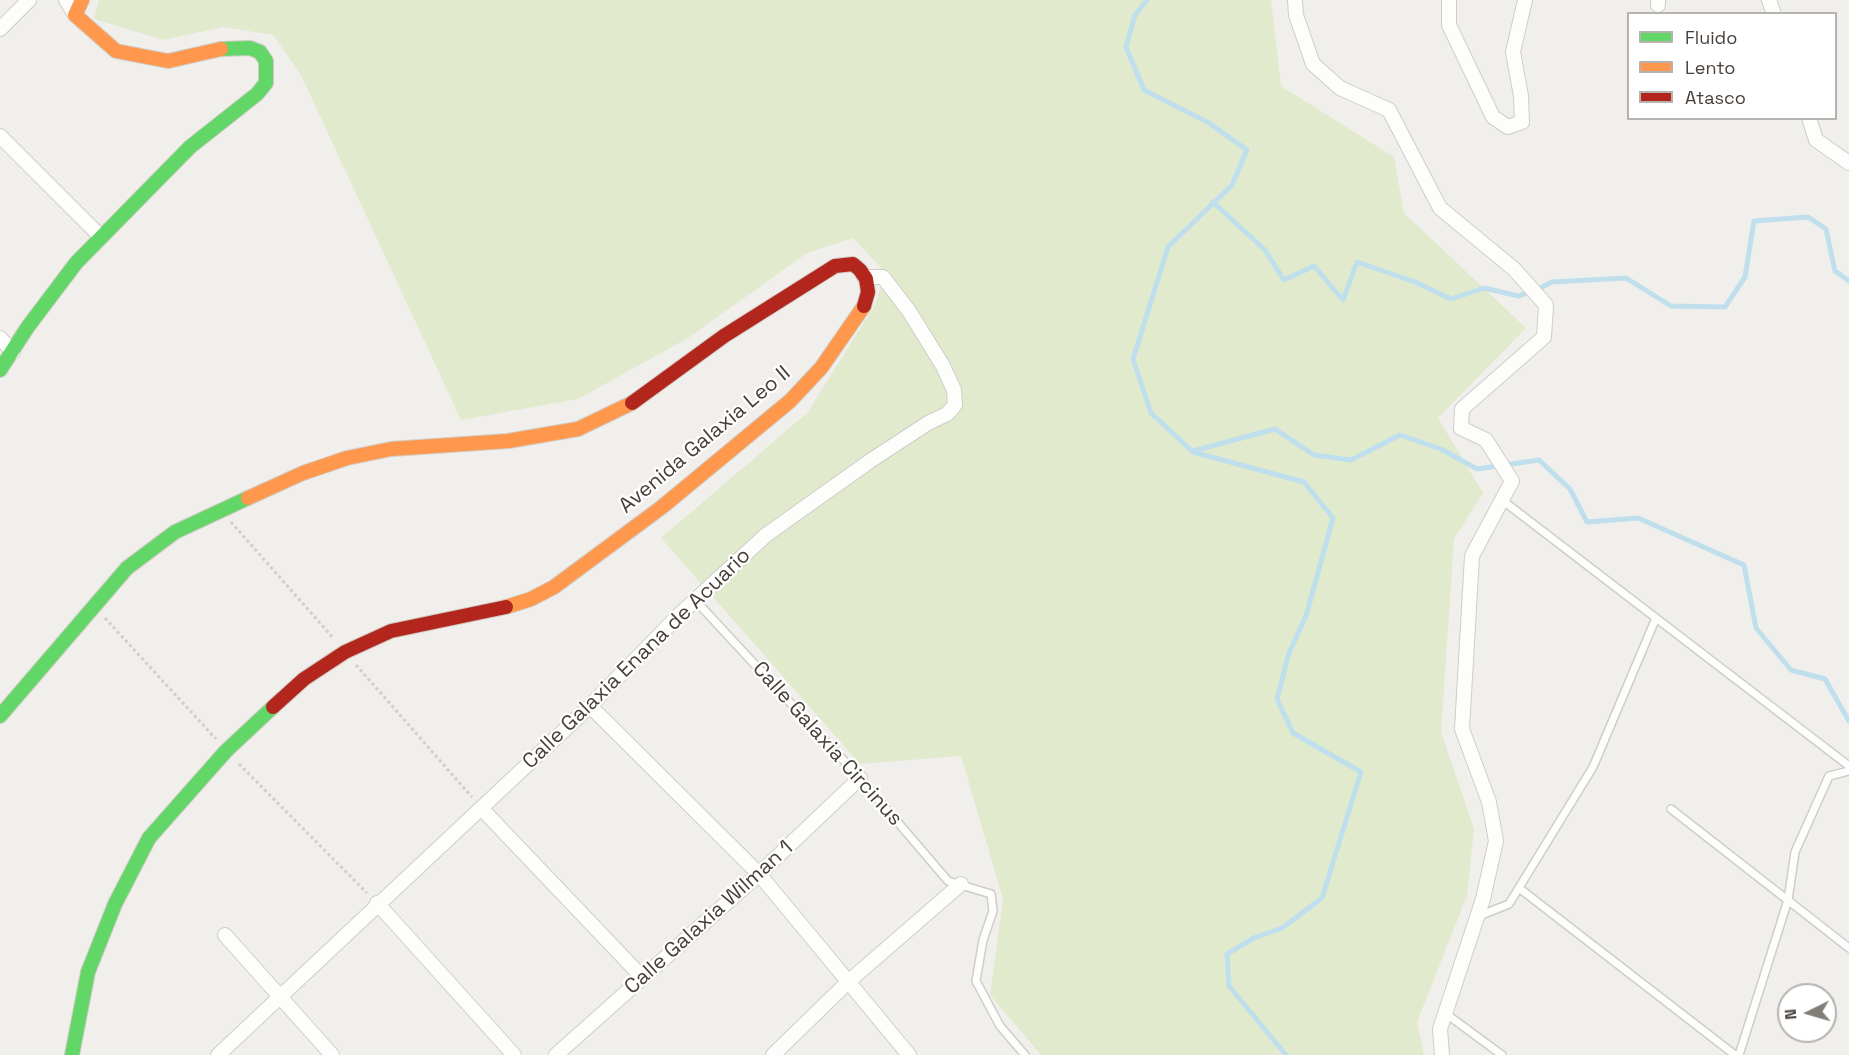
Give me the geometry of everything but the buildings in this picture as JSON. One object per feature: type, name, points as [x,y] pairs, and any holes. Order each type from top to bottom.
[{"type":"street","points":[[0,29],[29,0]]},
{"type":"street","points":[[0,370],[27,328],[76,263],[100,236],[190,147],[253,98],[266,83],[268,72],[266,61],[260,52],[250,48],[219,49],[168,62],[116,51],[75,15],[66,0]]},
{"type":"street","points":[[75,15],[82,0]]},
{"type":"street","points":[[1295,0],[1296,15],[1313,64],[1340,88],[1389,110],[1440,208],[1514,269],[1546,305],[1544,337],[1462,409],[1461,428],[1486,440],[1512,481],[1472,555],[1462,729],[1489,801],[1496,841],[1477,917],[1440,1029],[1442,1055]]},
{"type":"street","points":[[1449,0],[1449,25],[1493,117],[1508,127],[1522,122],[1521,96],[1512,52],[1526,0]]},
{"type":"street","points":[[1810,120],[1816,140],[1849,164]]},
{"type":"street","points":[[0,136],[100,236]]},
{"type":"street","points":[[0,716],[127,568],[175,532],[303,473],[347,458],[391,449],[508,441],[578,429],[630,405],[724,336],[834,266],[853,264],[864,276]]},
{"type":"street","name":"Calle Galaxia Enana de Acuario","points":[[218,1055],[377,903],[590,706],[695,600],[766,536],[870,461],[928,423],[947,414],[955,405],[954,390],[943,366],[909,311],[883,277],[864,276]]},
{"type":"street","name":"Avenida Galaxia Leo II","points":[[72,1055],[88,972],[115,904],[149,838],[226,751],[304,679],[345,652],[391,631],[507,607],[531,599],[554,587],[662,507],[790,401],[821,368],[864,306],[868,292],[864,276]]},
{"type":"street","points":[[0,338],[13,352]]},
{"type":"street","points":[[590,706],[759,874],[909,1055]]},
{"type":"street","name":"Calle Galaxia Wilman 1","points":[[556,1055],[759,874],[860,778]]},
{"type":"street","points":[[481,807],[643,978]]},
{"type":"street","points":[[773,1055],[848,982],[961,884]]},
{"type":"street","points":[[377,903],[514,1055]]},
{"type":"street","points":[[225,934],[332,1055]]},
{"type":"lane","points":[[1502,500],[1849,766]]},
{"type":"lane","name":"Calle Galaxia Circinus","points":[[695,600],[860,778],[948,880],[991,894],[993,911],[983,940],[976,981],[1000,1026],[1025,1055]]},
{"type":"lane","points":[[1477,917],[1509,904],[1593,766],[1656,618]]},
{"type":"lane","points":[[1519,888],[1737,1055],[1788,900],[1795,852],[1829,777],[1849,771]]},
{"type":"lane","points":[[1671,809],[1849,948]]},
{"type":"lane","points":[[1445,1013],[1502,1055]]},
{"type":"green space","points":[[99,0],[1271,0],[1281,86],[1394,157],[1404,213],[1526,328],[1438,418],[1483,493],[1454,539],[1441,732],[1474,829],[1467,896],[1417,1022],[1424,1055],[1041,1055],[990,995],[1003,899],[961,756],[860,764],[661,538],[807,413],[875,305],[886,273],[853,238],[807,253],[688,338],[578,399],[461,420],[301,75],[273,35],[223,27],[163,40],[94,19]]},
{"type":"waterway","points":[[1147,0],[1135,15],[1126,47],[1144,90],[1209,123],[1247,150],[1232,185],[1168,247],[1133,359],[1151,413],[1193,452],[1304,482],[1333,518],[1306,616],[1289,653],[1277,699],[1293,733],[1361,772],[1322,898],[1282,928],[1254,938],[1227,954],[1229,986],[1286,1055]]},
{"type":"waterway","points":[[1213,202],[1265,250],[1284,280],[1314,266],[1343,300],[1357,262],[1415,282],[1451,299],[1484,288],[1519,296],[1524,294]]},
{"type":"waterway","points":[[1542,287],[1552,282],[1626,278],[1671,306],[1725,307],[1745,277],[1754,221],[1808,217],[1826,229],[1835,271],[1849,281]]},
{"type":"waterway","points":[[1193,451],[1275,429],[1314,455],[1351,460],[1400,435],[1441,449],[1477,469],[1539,460],[1570,489],[1587,522],[1638,518],[1744,565],[1756,628],[1791,670],[1825,679],[1849,721]]},
{"type":"traffic: fast","points":[[0,370],[27,328],[76,263],[190,147],[257,94],[266,83],[266,61],[260,52],[250,48],[221,49]]},
{"type":"traffic: fast","points":[[0,716],[127,568],[175,532],[248,498]]},
{"type":"traffic: fast","points":[[72,1055],[88,972],[115,904],[149,838],[226,751],[273,707]]},
{"type":"traffic: slow","points":[[82,0],[75,15],[116,51],[168,61],[221,49]]},
{"type":"traffic: slow","points":[[506,607],[531,599],[554,587],[662,507],[790,401],[821,368],[864,306]]},
{"type":"traffic: slow","points":[[248,498],[303,473],[347,458],[391,449],[508,441],[578,429],[632,403]]},
{"type":"traffic: jam","points":[[632,403],[724,336],[835,266],[853,264],[860,270],[866,279],[868,292],[864,306]]},
{"type":"traffic: jam","points":[[273,707],[304,679],[345,652],[391,631],[506,607]]}]
